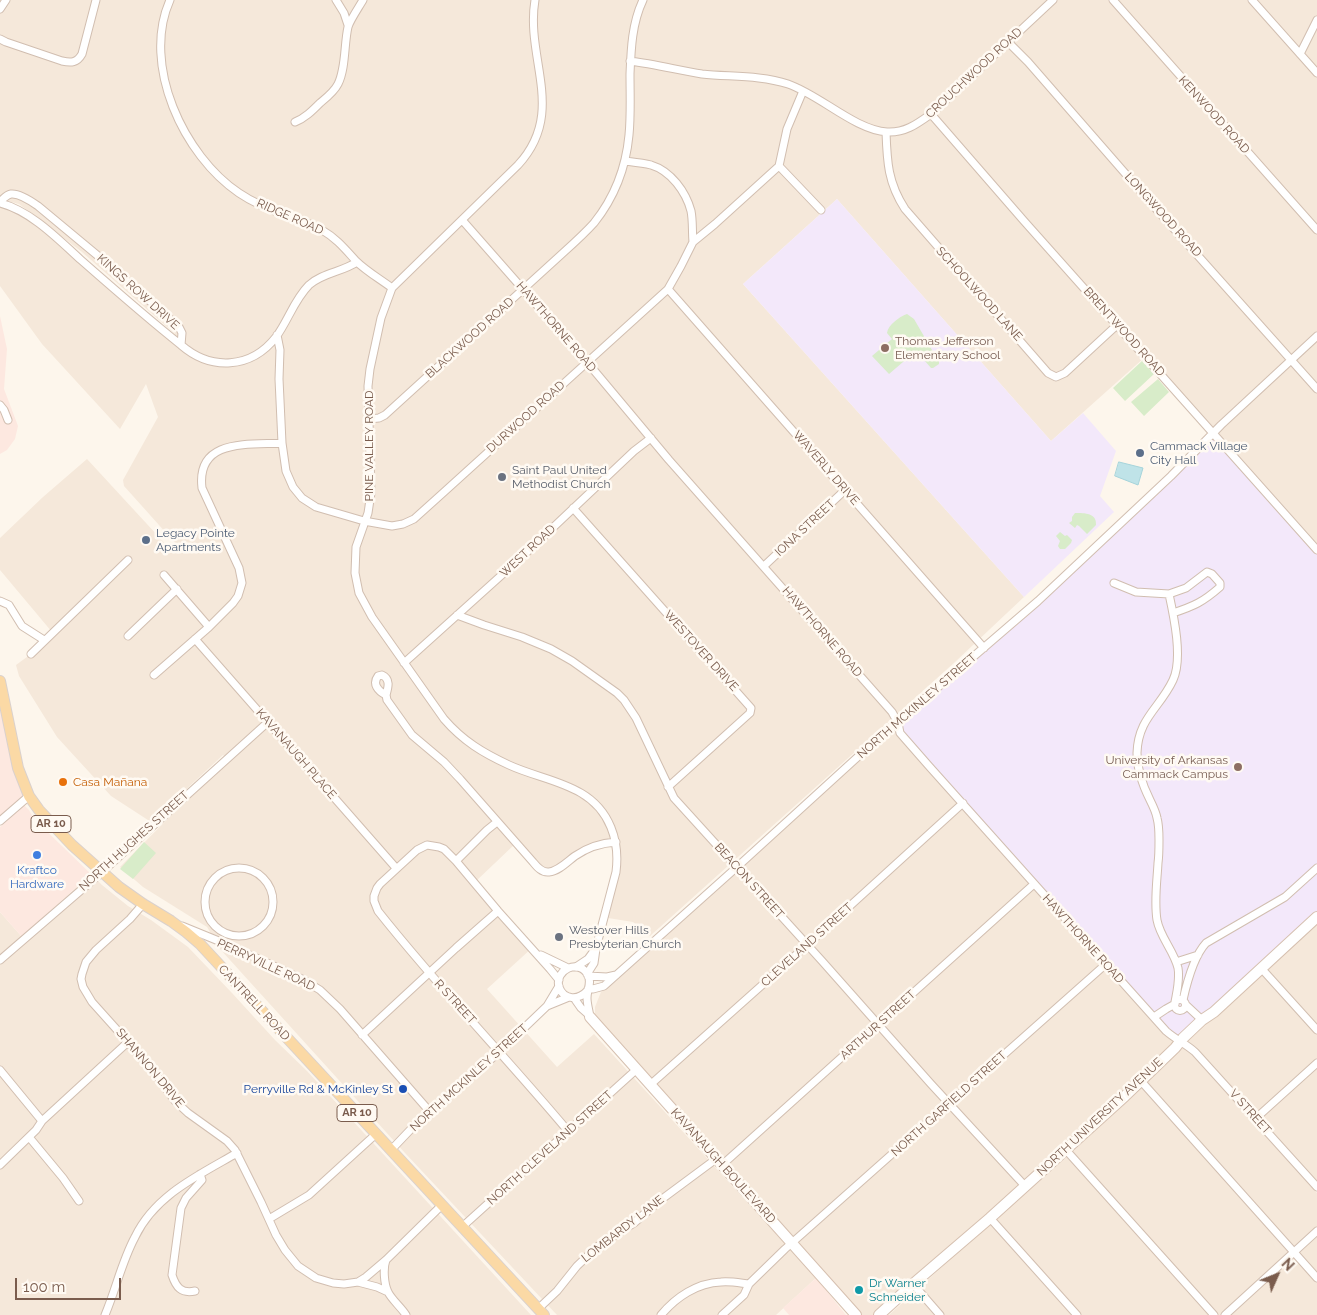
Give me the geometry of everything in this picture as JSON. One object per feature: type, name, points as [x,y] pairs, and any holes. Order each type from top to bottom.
[{"type":"main road","name":"CANTRELL ROAD","points":[[0,681],[18,768],[29,796],[39,810],[58,832],[119,888],[171,921],[200,944],[541,1312]]},
{"type":"street","points":[[0,9],[6,0]]},
{"type":"street","points":[[0,39],[62,61],[75,62],[82,54],[96,0]]},
{"type":"street","name":"RIDGE ROAD","points":[[170,0],[162,28],[162,62],[170,98],[193,145],[210,167],[238,192],[264,207],[323,231],[339,242],[357,262],[392,288]]},
{"type":"street","points":[[295,122],[312,110],[338,84],[345,53],[348,25],[344,13],[336,0]]},
{"type":"street","points":[[348,25],[363,0]]},
{"type":"street","name":"PINE VALLEY ROAD","points":[[535,0],[533,21],[543,100],[541,126],[532,147],[524,158],[463,221],[392,288],[381,318],[368,386],[370,505],[358,538],[355,573],[357,588],[372,617],[444,719],[463,738],[486,754],[580,792],[597,805],[603,813],[614,832],[617,862],[594,963],[588,975]]},
{"type":"street","name":"BLACKWOOD ROAD","points":[[369,419],[385,415],[593,224],[614,190],[624,161],[629,135],[630,61],[634,24],[643,0]]},
{"type":"street","name":"CROUCHWOOD ROAD","points":[[630,61],[702,74],[774,81],[804,91],[875,130],[886,132],[899,131],[911,128],[931,114],[1053,0]]},
{"type":"street","name":"KENWOOD ROAD","points":[[1112,0],[1317,230]]},
{"type":"street","points":[[1252,0],[1317,73]]},
{"type":"street","points":[[1300,54],[1317,20]]},
{"type":"street","name":"LONGWOOD ROAD","points":[[1008,42],[1028,62],[1317,389]]},
{"type":"street","points":[[804,91],[787,129],[779,166],[821,210]]},
{"type":"street","name":"BRENTWOOD ROAD","points":[[931,114],[1317,550]]},
{"type":"street","name":"SCHOOLWOOD LANE","points":[[886,132],[890,177],[896,194],[905,209],[1048,373],[1056,377],[1065,374],[1117,325]]},
{"type":"street","points":[[624,161],[657,167],[675,182],[684,194],[691,210],[693,242]]},
{"type":"street","name":"DURWOOD ROAD","points":[[277,335],[280,350],[279,379],[282,443],[288,476],[293,487],[302,498],[316,507],[364,521],[392,526],[403,524],[414,518],[668,289],[693,242],[779,166]]},
{"type":"street","name":"KINGS ROW DRIVE","points":[[0,202],[12,194],[38,206],[179,327],[182,333],[182,345],[193,354],[214,362],[228,364],[255,355],[277,335],[296,301],[308,286],[322,276],[357,262]]},
{"type":"street","points":[[0,202],[15,208],[35,221],[182,345]]},
{"type":"street","name":"HAWTHORNE ROAD","points":[[463,221],[892,712],[900,732],[1166,1031],[1180,1042]]},
{"type":"street","name":"WAVERLY DRIVE","points":[[668,289],[984,648]]},
{"type":"street","name":"NORTH MCKINLEY STREET","points":[[588,990],[604,986],[873,743],[1038,600],[1171,476],[1213,432],[1317,336]]},
{"type":"street","points":[[0,406],[8,420]]},
{"type":"street","name":"WEST ROAD","points":[[404,663],[634,451],[651,438]]},
{"type":"street","points":[[154,675],[210,626],[233,603],[238,596],[242,583],[235,558],[203,492],[201,481],[203,470],[211,456],[223,448],[282,443]]},
{"type":"street","name":"IONA STREET","points":[[764,566],[845,490]]},
{"type":"street","name":"WESTOVER DRIVE","points":[[574,508],[751,708],[750,713],[668,787]]},
{"type":"street","points":[[31,654],[128,560]]},
{"type":"street","points":[[1114,583],[1136,592],[1169,594],[1186,588],[1207,572],[1212,574],[1220,583],[1220,587],[1207,599],[1173,613]]},
{"type":"street","points":[[164,574],[210,626]]},
{"type":"street","points":[[128,636],[177,589]]},
{"type":"street","points":[[1169,594],[1177,653],[1176,673],[1171,685],[1146,719],[1142,728],[1138,742],[1137,762],[1159,827],[1155,899],[1157,920],[1176,962],[1179,977],[1180,1003]]},
{"type":"street","points":[[0,601],[9,605],[22,626],[44,640]]},
{"type":"street","name":"BEACON STREET","points":[[457,615],[551,649],[613,689],[624,700],[636,718],[676,801],[1025,1186]]},
{"type":"street","name":"KAVANAUGH PLACE","points":[[195,639],[396,868]]},
{"type":"street","points":[[386,695],[387,700],[412,735],[460,778],[541,870],[548,872],[558,868],[586,849],[604,843],[616,842]]},
{"type":"street","name":"NORTH HUGHES STREET","points":[[0,960],[102,872],[268,722]]},
{"type":"street","points":[[0,821],[29,796]]},
{"type":"street","name":"CLEVELAND STREET","points":[[650,1085],[963,803]]},
{"type":"street","points":[[456,861],[480,836],[497,822]]},
{"type":"street","points":[[396,868],[417,850],[427,845],[439,846],[444,849],[498,912],[536,952],[559,983],[561,990],[590,1016]]},
{"type":"street","name":"R STREET","points":[[396,868],[377,888],[374,896],[376,906],[389,925],[429,973],[568,1131]]},
{"type":"street","points":[[1154,1017],[1180,1003],[1198,956],[1206,943],[1285,897],[1317,868]]},
{"type":"street","points":[[234,869],[245,869],[255,872],[270,887],[273,903],[272,911],[270,918],[259,930],[252,934],[236,936],[221,931],[215,926],[209,917],[206,907],[206,896],[210,886],[224,872],[234,869]]},
{"type":"street","name":"ARTHUR STREET","points":[[719,1162],[878,1024],[1034,884]]},
{"type":"street","name":"SHANNON DRIVE","points":[[143,904],[86,962],[81,980],[89,998],[153,1070],[176,1101],[188,1113],[235,1150],[276,1235],[285,1250],[303,1270],[316,1278],[333,1283],[358,1282],[388,1292]]},
{"type":"street","points":[[362,1035],[498,912]]},
{"type":"street","name":"NORTH UNIVERSITY AVENUE","points":[[879,1315],[1066,1150],[1141,1081],[1202,1020],[1214,1012],[1317,916]]},
{"type":"street","name":"PERRYVILLE ROAD","points":[[171,921],[308,982],[330,998],[430,1112]]},
{"type":"street","points":[[209,938],[215,926]]},
{"type":"street","points":[[576,967],[588,959],[596,948]]},
{"type":"street","points":[[536,952],[554,963],[568,968]]},
{"type":"street","points":[[1176,962],[1198,956]]},
{"type":"street","name":"NORTH GARFIELD STREET","points":[[722,1315],[744,1295],[749,1284],[785,1249],[1106,964]]},
{"type":"street","points":[[547,1006],[563,971],[576,967],[582,969],[588,975],[590,981],[587,1005],[590,1016]]},
{"type":"street","points":[[1261,968],[1317,1030]]},
{"type":"street","points":[[588,975],[607,977],[616,974]]},
{"type":"street","points":[[547,1006],[580,997],[588,990]]},
{"type":"street","points":[[1180,1003],[1202,1020]]},
{"type":"street","name":"NORTH MCKINLEY STREET","points":[[390,1150],[547,1006]]},
{"type":"street","name":"KAVANAUGH BOULEVARD","points":[[590,1016],[856,1315]]},
{"type":"street","points":[[0,1164],[36,1130],[42,1121],[128,1042]]},
{"type":"street","name":"V STREET","points":[[1180,1042],[1196,1052],[1317,1187]]},
{"type":"street","points":[[1255,1119],[1317,1063]]},
{"type":"street","name":"NORTH CLEVELAND STREET","points":[[462,1227],[636,1069]]},
{"type":"street","points":[[0,1070],[42,1121]]},
{"type":"street","points":[[1141,1081],[1317,1278]]},
{"type":"street","points":[[269,1218],[308,1195],[376,1134]]},
{"type":"street","points":[[29,1137],[79,1200]]},
{"type":"street","points":[[1066,1150],[1214,1315]]},
{"type":"street","points":[[105,1315],[130,1246],[146,1218],[169,1195],[184,1184],[236,1153]]},
{"type":"street","name":"LOMBARDY LANE","points":[[541,1312],[577,1266],[597,1247],[634,1223],[665,1196],[719,1162]]},
{"type":"street","points":[[195,1291],[187,1292],[180,1289],[172,1275],[181,1208],[186,1198],[202,1180],[200,1174]]},
{"type":"street","points":[[358,1282],[386,1260],[442,1205]]},
{"type":"street","points":[[990,1218],[1077,1315]]},
{"type":"street","points":[[1225,1315],[1317,1231]]},
{"type":"street","points":[[386,1260],[385,1274],[388,1292],[406,1315]]},
{"type":"street","points":[[661,1315],[684,1294],[703,1285],[722,1282],[749,1284]]},
{"type":"street","points":[[913,1284],[940,1315]]},
{"type":"shaded area","points":[[0,0],[1317,0],[1317,550],[1145,357],[1051,441],[837,199],[743,284],[1024,597],[955,662],[650,936],[633,922],[608,918],[619,875],[615,842],[601,844],[548,873],[516,843],[474,883],[532,948],[487,989],[557,1067],[594,1034],[816,1278],[776,1315],[557,1315],[405,1153],[220,949],[207,927],[143,887],[120,867],[227,759],[223,755],[151,822],[111,796],[57,737],[19,676],[16,665],[31,654],[52,632],[0,570],[0,538],[87,459],[170,549],[176,544],[124,486],[123,480],[158,417],[146,384],[120,429],[42,344],[0,286],[0,203],[22,211],[173,338],[175,334],[82,252],[19,204],[0,199]]},
{"type":"shaded area","name":"Thomas Jefferson Elementary School","points":[[837,199],[1051,441],[1083,413],[1116,451],[1100,496],[1114,512],[1024,597],[743,284]]},
{"type":"shaded area","points":[[0,316],[7,349],[4,389],[18,426],[15,439],[7,450],[0,454]]},
{"type":"shaded area","points":[[1213,432],[1317,550],[1317,917],[1179,1041],[900,733],[898,723],[984,648]]},
{"type":"shaded area","points":[[0,681],[29,796],[0,821]]},
{"type":"shaded area","points":[[898,723],[1317,917],[1317,1187],[1226,1086],[1179,1042],[879,1315],[856,1315],[595,1015],[595,1007],[601,992],[613,978]]},
{"type":"shaded area","points":[[24,805],[34,819],[91,874],[22,937],[0,912],[0,827]]},
{"type":"shaded area","points":[[91,874],[128,906],[188,947],[275,1040],[307,1071],[531,1315],[0,1315],[0,912],[22,937]]},
{"type":"shaded area","points":[[1183,1048],[1195,1055],[1317,1193],[1317,1315],[889,1315]]},
{"type":"shaded area","points":[[816,1278],[846,1315],[789,1315],[783,1308]]},
{"type":"green space","points":[[907,314],[914,319],[939,360],[939,364],[931,368],[925,361],[914,361],[910,356],[889,374],[872,356],[892,339],[887,333],[892,324]]},
{"type":"green space","points":[[1142,361],[1154,374],[1125,401],[1113,388]]},
{"type":"green space","points":[[1158,379],[1169,392],[1144,416],[1131,402]]},
{"type":"green space","points":[[1075,513],[1086,514],[1095,518],[1096,525],[1087,534],[1079,526],[1077,525],[1075,528],[1069,523],[1072,521]]},
{"type":"green space","points":[[1060,532],[1072,540],[1065,549],[1060,549],[1058,546],[1060,541],[1056,536]]},
{"type":"green space","points":[[144,842],[156,853],[133,879],[120,869]]},
{"type":"water","points":[[1119,462],[1143,468],[1138,485],[1115,476]]},
{"type":"place","name":"Thomas Jefferson Elementary School","points":[[885,348]]},
{"type":"place","name":"Cammack Village City Hall","points":[[1140,453]]},
{"type":"place","name":"Saint Paul United Methodist Church","points":[[502,477]]},
{"type":"place","name":"Legacy Pointe Apartments","points":[[146,540]]},
{"type":"place","name":"University of Arkansas Cammack Campus","points":[[1238,767]]},
{"type":"place","name":"Casa Mañana","points":[[63,782]]},
{"type":"place","name":"Kraftco Hardware","points":[[37,855]]},
{"type":"place","name":"Westover Hills Presbyterian Church","points":[[559,937]]},
{"type":"place","name":"Perryville Rd & McKinley St","points":[[403,1089]]},
{"type":"place","name":"Dr Warner Schneider","points":[[859,1290]]}]
